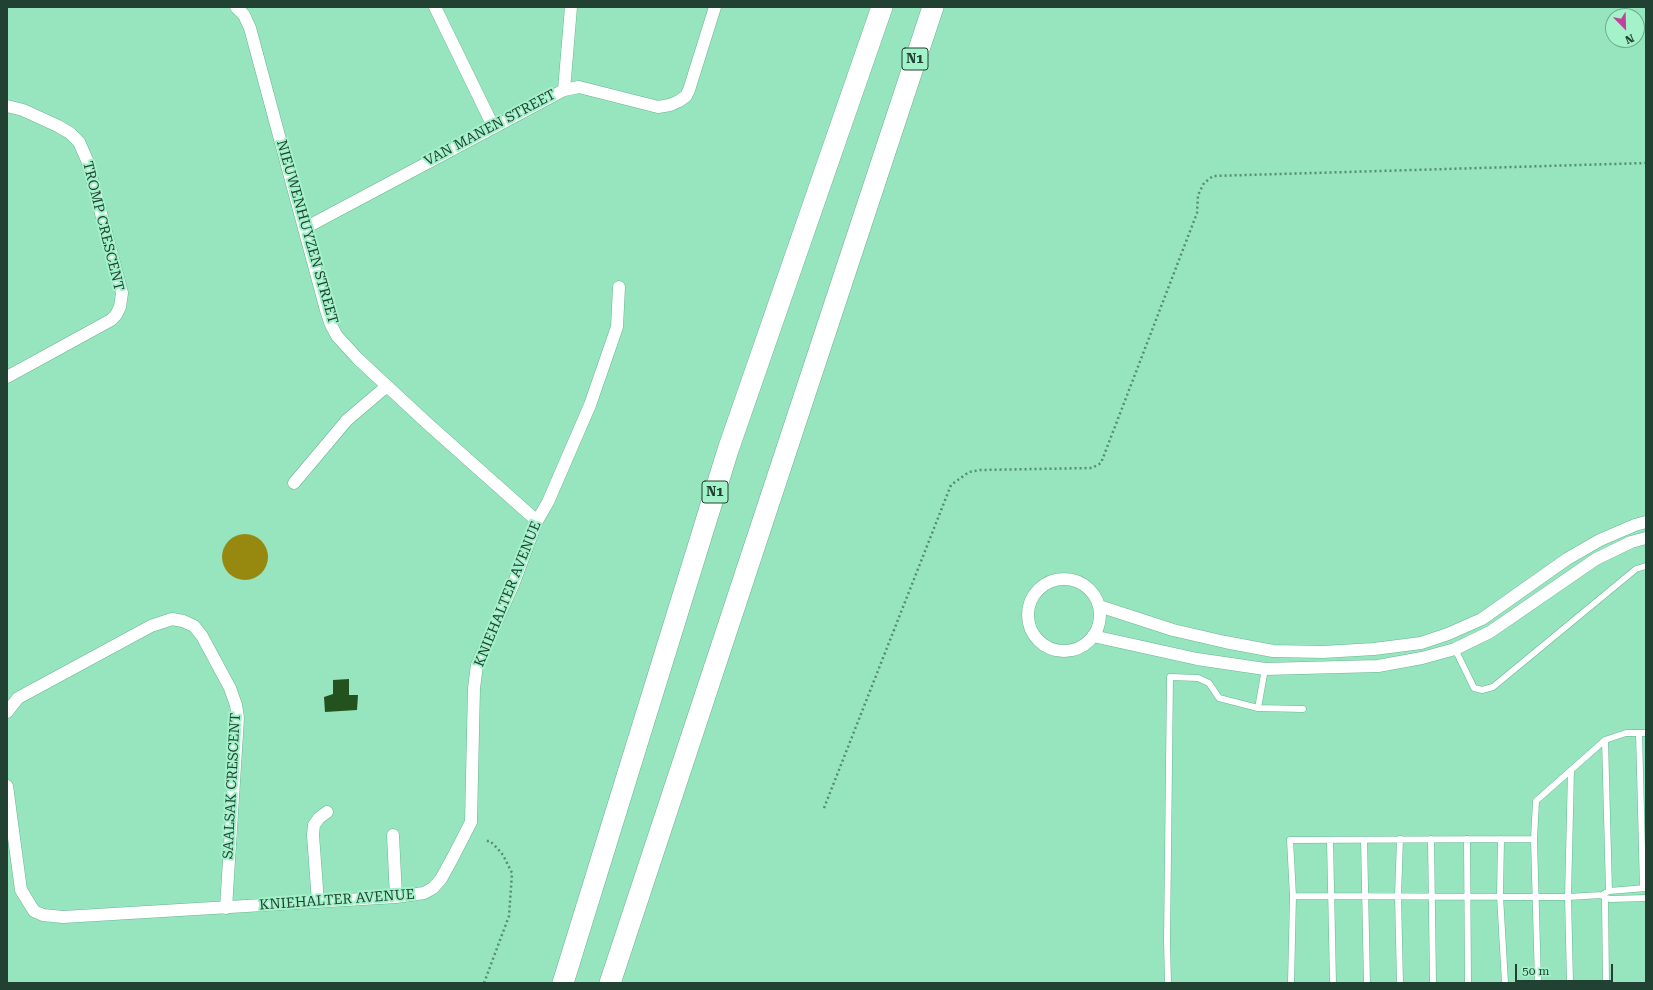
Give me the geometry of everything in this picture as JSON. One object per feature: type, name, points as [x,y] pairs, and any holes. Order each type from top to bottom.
[{"type":"highway","name":"N1","points":[[563,983],[728,450],[882,7]]},
{"type":"highway","name":"N1","points":[[610,983],[897,111],[933,7]]},
{"type":"highway","points":[[897,111],[937,7]]},
{"type":"street","name":"NIEUWENHUYZEN STREET","points":[[236,7],[244,15],[250,28],[331,325],[337,336],[428,424],[537,521]]},
{"type":"street","points":[[435,7],[493,126]]},
{"type":"street","points":[[564,90],[571,7]]},
{"type":"street","name":"VAN MANEN STREET","points":[[305,228],[493,126],[564,90],[579,87],[658,107],[674,103],[686,96],[689,90],[715,7]]},
{"type":"street","name":"TROMP CRESCENT","points":[[7,106],[23,110],[58,126],[79,142],[87,160],[122,293],[120,307],[116,315],[111,320],[7,377]]},
{"type":"street","name":"KNIEHALTER AVENUE","points":[[7,786],[21,890],[34,911],[43,915],[63,917],[411,896],[424,893],[433,888],[441,878],[452,859],[471,822],[474,688],[477,665],[513,585],[537,521],[548,502],[590,404],[617,327],[620,287]]},
{"type":"street","points":[[294,483],[347,420],[388,386]]},
{"type":"street","points":[[1100,606],[1173,630],[1273,651],[1323,652],[1374,649],[1421,643],[1448,634],[1482,619],[1567,559],[1600,540],[1635,525],[1646,522]]},
{"type":"street","points":[[1093,636],[1197,659],[1264,669],[1378,666],[1422,658],[1455,648],[1490,632],[1596,559],[1631,542],[1646,538]]},
{"type":"street","points":[[1068,579],[1079,582],[1089,588],[1096,597],[1100,606],[1098,626],[1093,636],[1086,644],[1077,649],[1066,651],[1046,647],[1036,639],[1030,628],[1028,616],[1029,603],[1035,592],[1045,584],[1056,580],[1068,579]]},
{"type":"street","name":"SAALSAK CRESCENT","points":[[7,712],[18,698],[151,626],[172,619],[183,621],[194,626],[202,636],[230,688],[236,705],[238,718],[226,908]]},
{"type":"street","points":[[318,902],[313,830],[319,818],[327,812]]},
{"type":"street","points":[[393,835],[396,897]]},
{"type":"lane","points":[[1455,648],[1474,688],[1482,690],[1493,687],[1636,569],[1646,566]]},
{"type":"lane","points":[[1258,708],[1264,669]]},
{"type":"lane","points":[[1168,983],[1167,941],[1170,677],[1198,678],[1209,682],[1219,698],[1258,708],[1303,709]]},
{"type":"lane","points":[[1538,983],[1534,839],[1536,802],[1605,740],[1626,733],[1643,733],[1645,888],[1609,891],[1603,897],[1606,983]]},
{"type":"lane","points":[[1605,740],[1609,891]]},
{"type":"lane","points":[[1570,983],[1568,896],[1571,770]]},
{"type":"lane","points":[[1400,839],[1398,896],[1400,983]]},
{"type":"lane","points":[[1431,839],[1432,983]]},
{"type":"lane","points":[[1467,839],[1468,983]]},
{"type":"lane","points":[[1501,839],[1500,896],[1505,983]]},
{"type":"lane","points":[[1291,983],[1293,896],[1290,840],[1534,839]]},
{"type":"lane","points":[[1330,840],[1333,983]]},
{"type":"lane","points":[[1364,840],[1367,983]]},
{"type":"lane","points":[[1293,896],[1568,896],[1646,898]]},
{"type":"path","points":[[824,808],[951,485],[970,472],[980,470],[1092,468],[1101,463],[1197,213],[1198,195],[1204,183],[1213,176],[1646,163]]},
{"type":"path","points":[[484,983],[509,916],[512,873],[503,855],[490,841],[486,841]]},
{"type":"shaded area","points":[[245,534],[258,538],[264,544],[268,557],[264,570],[258,576],[245,580],[232,576],[226,570],[222,557],[226,544],[232,538]]},
{"type":"building","points":[[349,679],[349,695],[358,695],[357,710],[325,712],[324,697],[333,694],[333,680]]}]
